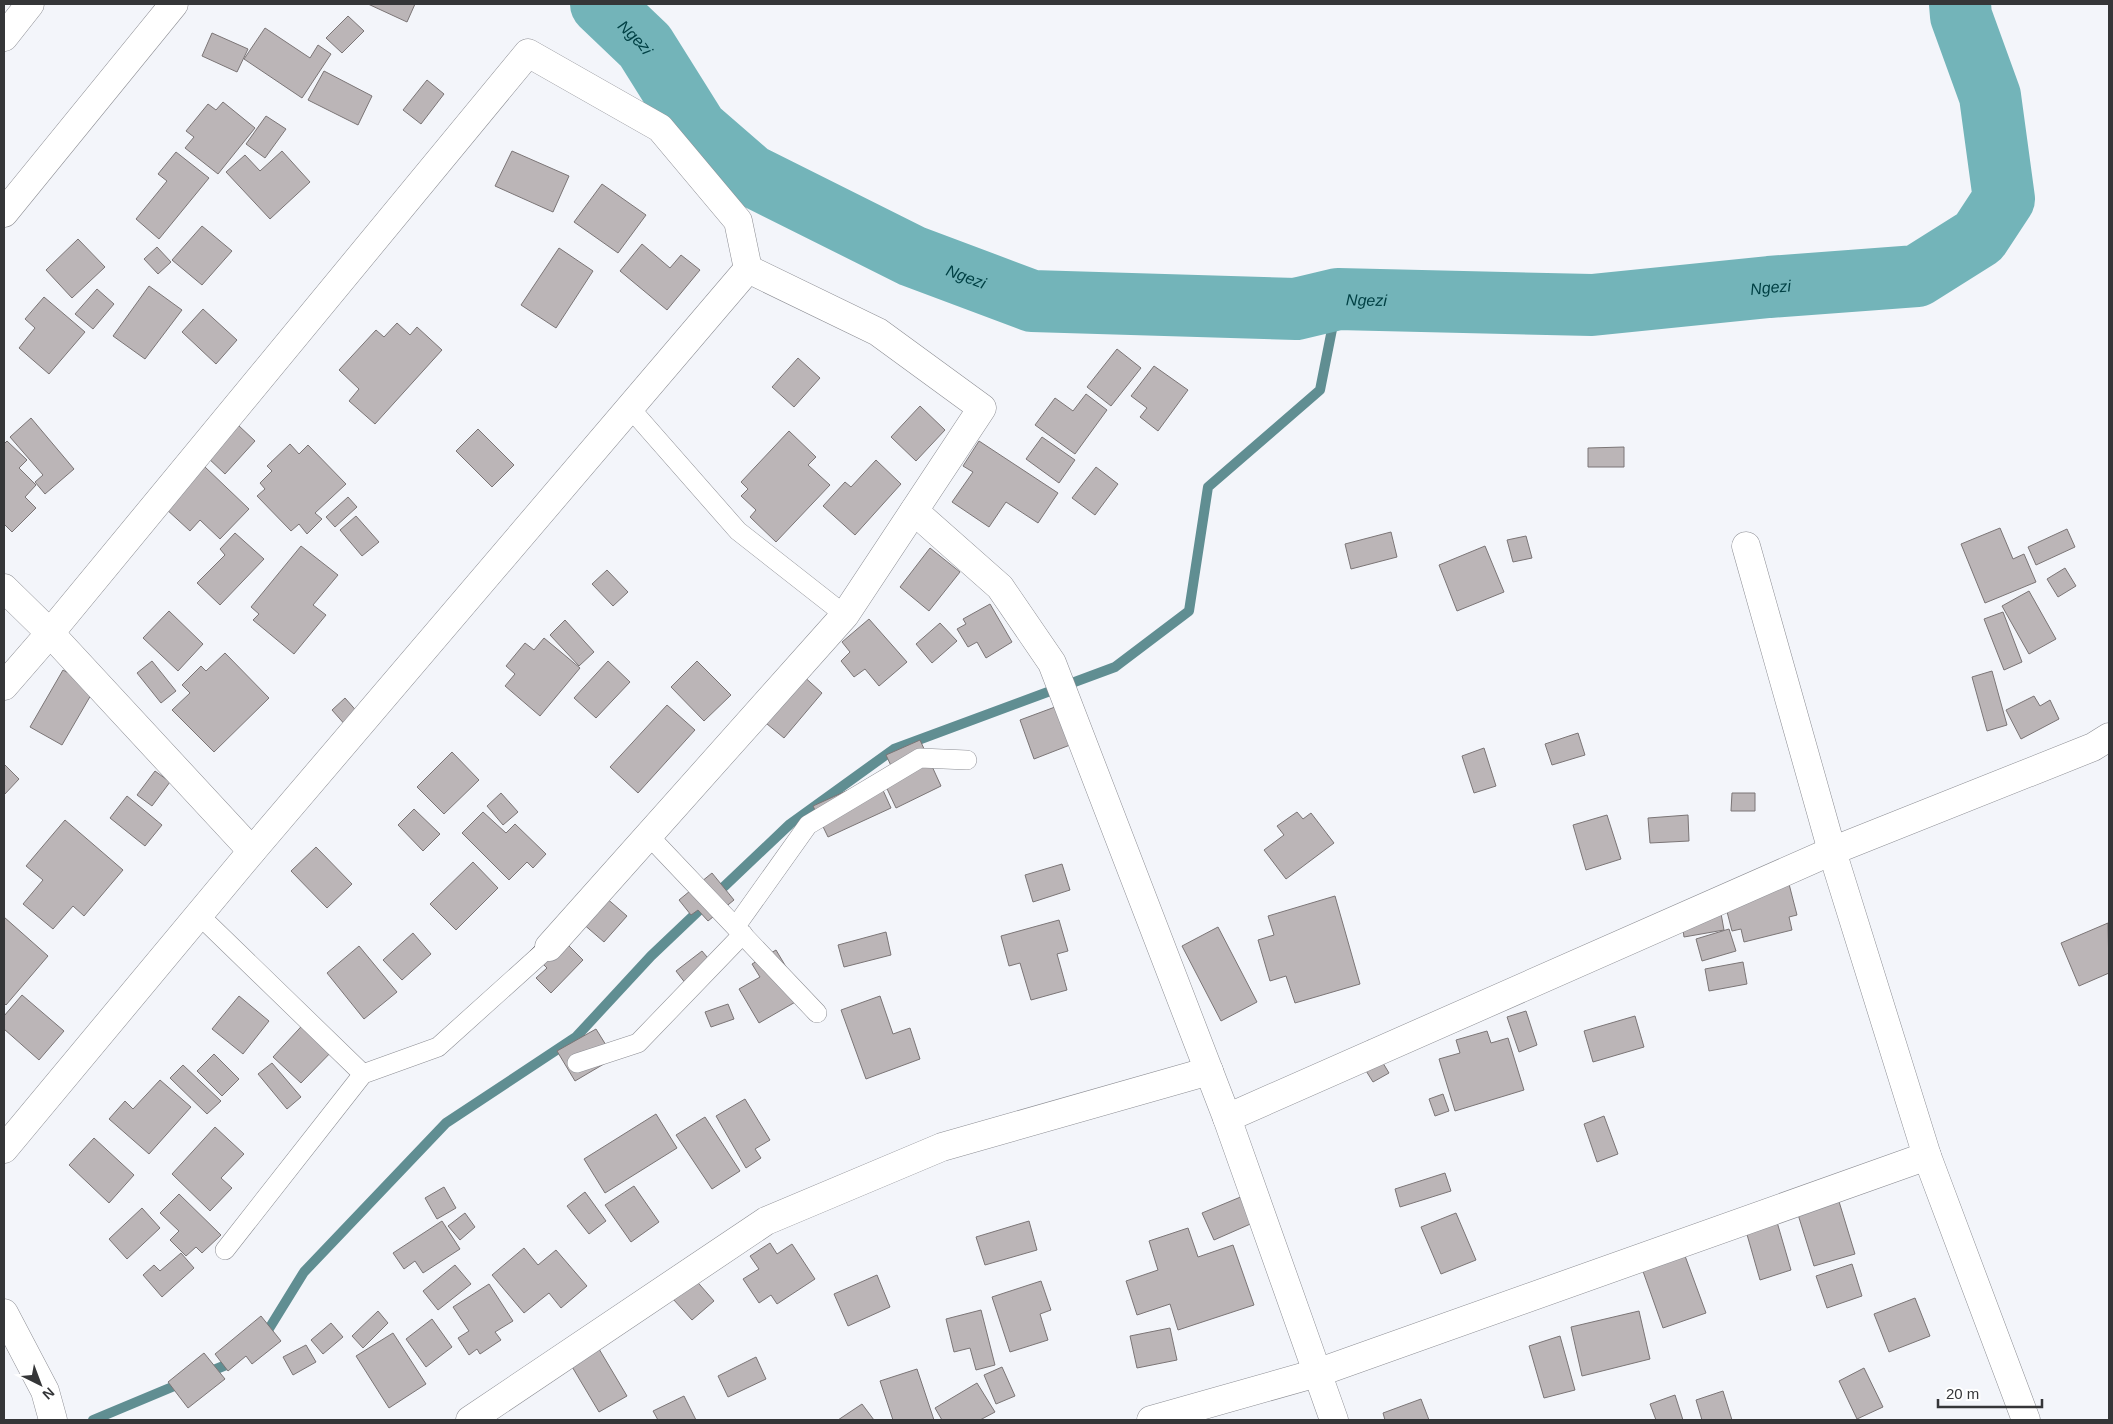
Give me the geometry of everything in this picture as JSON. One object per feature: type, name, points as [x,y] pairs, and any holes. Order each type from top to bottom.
[{"type":"street","points":[[4,37],[30,4]]},
{"type":"street","points":[[4,213],[174,4]]},
{"type":"street","points":[[4,686],[50,633],[528,53],[660,128],[738,221],[748,269]]},
{"type":"street","points":[[4,1149],[252,851],[748,269]]},
{"type":"street","points":[[549,948],[845,615],[982,408],[878,332],[748,269]]},
{"type":"street","points":[[914,511],[1000,587],[1052,663],[1227,1118],[1334,1420]]},
{"type":"street","points":[[1746,546],[1832,851],[1927,1156],[2026,1420]]},
{"type":"street","points":[[4,588],[50,633],[252,851]]},
{"type":"street","points":[[1227,1118],[1832,851],[2093,747],[2109,737]]},
{"type":"street","points":[[470,1420],[766,1221],[942,1147],[1209,1071]]},
{"type":"street","points":[[1151,1420],[1316,1373],[1927,1156]]},
{"type":"street","points":[[4,1313],[45,1391],[53,1420]]},
{"type":"lane","points":[[630,408],[738,531],[845,615]]},
{"type":"lane","points":[[577,1063],[638,1042],[740,930],[808,826],[920,758],[967,760]]},
{"type":"lane","points":[[649,836],[740,930],[816,1013]]},
{"type":"lane","points":[[199,915],[363,1074]]},
{"type":"lane","points":[[225,1250],[363,1074],[438,1047],[549,948]]},
{"type":"building","points":[[368,4],[415,4],[407,22]]},
{"type":"building","points":[[348,16],[364,31],[342,53],[326,38]]},
{"type":"building","points":[[265,28],[310,58],[318,45],[331,54],[302,98],[244,59]]},
{"type":"building","points":[[212,33],[248,49],[237,72],[202,56]]},
{"type":"building","points":[[324,71],[372,96],[358,125],[308,100]]},
{"type":"building","points":[[427,80],[444,94],[421,124],[403,110]]},
{"type":"building","points":[[223,102],[255,128],[218,174],[185,148],[194,137],[186,131],[208,104],[216,110]]},
{"type":"building","points":[[266,116],[286,129],[265,158],[246,144]]},
{"type":"building","points":[[282,151],[310,182],[270,219],[226,172],[245,155],[260,171]]},
{"type":"building","points":[[512,151],[569,176],[553,212],[495,186]]},
{"type":"building","points":[[176,152],[209,178],[159,239],[136,219],[167,181],[158,174]]},
{"type":"building","points":[[602,184],[646,215],[618,253],[574,222]]},
{"type":"building","points":[[202,226],[232,251],[202,285],[172,260]]},
{"type":"building","points":[[78,239],[105,267],[72,298],[46,270]]},
{"type":"building","points":[[642,244],[670,268],[681,255],[700,270],[667,310],[620,271]]},
{"type":"building","points":[[157,247],[171,262],[158,274],[144,259]]},
{"type":"building","points":[[559,248],[593,271],[556,328],[521,305]]},
{"type":"building","points":[[149,286],[182,310],[145,359],[113,336]]},
{"type":"building","points":[[97,289],[114,304],[93,329],[75,314]]},
{"type":"building","points":[[44,297],[85,332],[49,374],[19,348],[35,328],[25,319]]},
{"type":"building","points":[[203,309],[237,340],[216,364],[182,332]]},
{"type":"building","points":[[397,323],[410,335],[417,327],[442,350],[375,424],[349,401],[359,389],[339,370],[376,330],[384,337]]},
{"type":"building","points":[[1117,349],[1141,368],[1111,406],[1087,387]]},
{"type":"building","points":[[798,358],[820,378],[794,407],[772,387]]},
{"type":"building","points":[[1154,366],[1188,390],[1158,431],[1140,417],[1147,408],[1131,396]]},
{"type":"building","points":[[1086,394],[1107,410],[1075,454],[1035,425],[1055,398],[1073,411]]},
{"type":"building","points":[[920,406],[945,430],[916,461],[891,437]]},
{"type":"building","points":[[31,418],[74,469],[45,494],[35,482],[43,475],[10,437]]},
{"type":"building","points":[[238,425],[255,441],[225,474],[207,457]]},
{"type":"building","points":[[478,429],[514,465],[492,487],[456,451]]},
{"type":"building","points":[[789,431],[816,457],[808,465],[830,485],[776,542],[750,517],[756,510],[741,496],[748,489],[741,482]]},
{"type":"building","points":[[1042,437],[1075,460],[1059,483],[1026,459]]},
{"type":"building","points":[[7,441],[27,460],[19,468],[36,485],[25,497],[36,508],[12,532],[4,524],[4,444]]},
{"type":"building","points":[[979,441],[1058,493],[1038,523],[1006,502],[989,527],[952,502],[973,472],[963,466]]},
{"type":"building","points":[[290,444],[299,454],[308,445],[346,484],[315,513],[322,519],[307,534],[299,524],[291,531],[257,496],[265,489],[260,483],[272,471],[267,466]]},
{"type":"building","points":[[1624,447],[1624,467],[1588,467],[1588,448]]},
{"type":"building","points":[[876,460],[901,484],[855,535],[823,506],[845,482],[851,487]]},
{"type":"building","points":[[205,467],[249,509],[220,539],[200,520],[190,531],[165,508]]},
{"type":"building","points":[[1096,467],[1118,484],[1095,515],[1072,498]]},
{"type":"building","points":[[348,497],[357,507],[335,527],[326,517]]},
{"type":"building","points":[[356,516],[379,542],[362,556],[340,530]]},
{"type":"building","points":[[2000,528],[2013,559],[2024,554],[2036,582],[1985,603],[1961,544]]},
{"type":"building","points":[[2067,529],[2075,547],[2036,565],[2028,547]]},
{"type":"building","points":[[1391,532],[1397,557],[1351,569],[1345,544]]},
{"type":"building","points":[[235,533],[264,559],[220,605],[197,583],[225,555],[220,549]]},
{"type":"building","points":[[1526,536],[1532,558],[1513,562],[1507,540]]},
{"type":"building","points":[[301,546],[338,575],[313,605],[326,615],[294,654],[253,620],[259,614],[251,607]]},
{"type":"building","points":[[1485,546],[1504,592],[1457,611],[1439,565]]},
{"type":"building","points":[[930,548],[960,572],[929,611],[900,587]]},
{"type":"building","points":[[2065,568],[2076,586],[2058,597],[2047,579]]},
{"type":"building","points":[[607,570],[628,592],[613,606],[592,584]]},
{"type":"building","points":[[2029,591],[2056,639],[2029,654],[2002,606]]},
{"type":"building","points":[[990,604],[1012,642],[986,658],[977,642],[968,647],[957,629],[966,624],[963,619]]},
{"type":"building","points":[[169,611],[203,644],[178,671],[143,638]]},
{"type":"building","points":[[2003,612],[2022,662],[2004,670],[1984,619]]},
{"type":"building","points":[[869,619],[907,662],[879,686],[865,669],[854,677],[841,661],[850,652],[842,642]]},
{"type":"building","points":[[565,620],[594,652],[579,666],[550,635]]},
{"type":"building","points":[[940,623],[957,641],[932,663],[916,644]]},
{"type":"building","points":[[544,638],[580,668],[540,716],[505,686],[515,674],[506,666],[525,643],[534,650]]},
{"type":"building","points":[[225,653],[269,698],[214,752],[172,710],[190,693],[182,685],[201,666],[206,671]]},
{"type":"building","points":[[152,661],[176,691],[161,703],[137,673]]},
{"type":"building","points":[[608,661],[630,682],[596,718],[574,698]]},
{"type":"building","points":[[697,661],[731,695],[704,721],[671,687]]},
{"type":"building","points":[[63,670],[95,688],[62,745],[30,727]]},
{"type":"building","points":[[1992,671],[2007,725],[1987,731],[1972,677]]},
{"type":"building","points":[[800,673],[822,693],[784,738],[761,719]]},
{"type":"building","points":[[2034,696],[2040,706],[2050,700],[2059,719],[2021,739],[2006,710]]},
{"type":"building","points":[[345,698],[360,715],[347,727],[332,710]]},
{"type":"building","points":[[667,705],[695,730],[638,793],[610,767]]},
{"type":"building","points":[[1055,707],[1070,745],[1034,759],[1020,720]]},
{"type":"building","points":[[1578,733],[1585,755],[1552,765],[1545,744]]},
{"type":"building","points":[[920,740],[941,786],[896,808],[882,778],[894,772],[886,755]]},
{"type":"building","points":[[1484,748],[1496,786],[1474,793],[1462,756]]},
{"type":"building","points":[[452,752],[479,780],[444,814],[417,787]]},
{"type":"building","points":[[4,764],[19,779],[4,795]]},
{"type":"building","points":[[155,771],[170,782],[152,806],[137,795]]},
{"type":"building","points":[[877,777],[891,808],[828,837],[813,806]]},
{"type":"building","points":[[501,793],[518,812],[503,825],[487,806]]},
{"type":"building","points":[[1732,793],[1755,793],[1755,811],[1731,811]]},
{"type":"building","points":[[127,796],[162,825],[145,846],[110,818]]},
{"type":"building","points":[[414,809],[440,834],[423,851],[398,825]]},
{"type":"building","points":[[483,812],[506,833],[515,824],[546,854],[533,868],[527,862],[509,880],[462,833]]},
{"type":"building","points":[[1297,812],[1303,819],[1311,813],[1334,843],[1286,879],[1264,850],[1284,835],[1277,826]]},
{"type":"building","points":[[1607,815],[1621,859],[1586,870],[1573,825]]},
{"type":"building","points":[[1688,815],[1689,841],[1650,843],[1648,818]]},
{"type":"building","points":[[65,820],[123,870],[84,916],[73,906],[53,929],[23,904],[43,880],[26,866]]},
{"type":"building","points":[[316,847],[352,884],[327,908],[291,871]]},
{"type":"building","points":[[473,862],[498,888],[456,930],[430,904]]},
{"type":"building","points":[[1062,864],[1070,890],[1033,902],[1025,875]]},
{"type":"building","points":[[712,873],[734,900],[708,921],[698,910],[691,915],[679,900]]},
{"type":"building","points":[[1789,884],[1797,915],[1789,917],[1792,930],[1744,942],[1741,929],[1732,931],[1724,900]]},
{"type":"building","points":[[597,890],[627,916],[604,942],[574,916]]},
{"type":"building","points":[[1335,896],[1360,984],[1295,1003],[1286,976],[1270,981],[1258,940],[1274,935],[1268,916]]},
{"type":"building","points":[[1720,908],[1724,930],[1684,937],[1681,915]]},
{"type":"building","points":[[4,917],[48,956],[6,1005],[4,1003]]},
{"type":"building","points":[[1059,920],[1068,951],[1057,954],[1067,990],[1031,1000],[1020,963],[1009,966],[1001,936]]},
{"type":"building","points":[[2108,923],[2109,973],[2079,986],[2061,943]]},
{"type":"building","points":[[1218,927],[1257,1002],[1221,1021],[1182,946]]},
{"type":"building","points":[[552,929],[583,960],[551,993],[536,978],[547,968],[530,951]]},
{"type":"building","points":[[1729,929],[1736,951],[1702,961],[1696,939]]},
{"type":"building","points":[[886,932],[891,955],[844,967],[838,945]]},
{"type":"building","points":[[413,933],[431,954],[402,980],[383,960]]},
{"type":"building","points":[[359,946],[397,992],[364,1019],[327,973]]},
{"type":"building","points":[[776,950],[804,997],[759,1023],[739,989],[760,977],[752,964]]},
{"type":"building","points":[[702,951],[712,963],[686,984],[676,971]]},
{"type":"building","points":[[1743,962],[1747,984],[1709,991],[1705,969]]},
{"type":"building","points":[[22,995],[64,1031],[39,1060],[4,1029],[4,1016]]},
{"type":"building","points":[[239,996],[269,1021],[243,1054],[212,1029]]},
{"type":"building","points":[[880,996],[893,1034],[910,1028],[920,1059],[866,1079],[841,1010]]},
{"type":"building","points":[[728,1004],[734,1019],[711,1027],[705,1012]]},
{"type":"building","points":[[1526,1011],[1537,1045],[1519,1052],[1507,1017]]},
{"type":"building","points":[[311,1016],[340,1043],[301,1083],[273,1057]]},
{"type":"building","points":[[1635,1016],[1644,1047],[1593,1062],[1584,1031]]},
{"type":"building","points":[[596,1029],[614,1058],[575,1081],[557,1051]]},
{"type":"building","points":[[1487,1031],[1491,1043],[1508,1038],[1524,1090],[1455,1111],[1439,1059],[1460,1053],[1456,1040]]},
{"type":"building","points":[[1369,1040],[1389,1073],[1373,1082],[1353,1050]]},
{"type":"building","points":[[214,1054],[239,1079],[222,1096],[197,1071]]},
{"type":"building","points":[[272,1063],[301,1097],[287,1109],[258,1074]]},
{"type":"building","points":[[183,1065],[221,1101],[207,1114],[170,1078]]},
{"type":"building","points":[[160,1080],[191,1107],[149,1154],[109,1119],[125,1101],[133,1109]]},
{"type":"building","points":[[1443,1094],[1449,1111],[1435,1116],[1429,1099]]},
{"type":"building","points":[[745,1099],[770,1140],[755,1149],[761,1158],[746,1168],[716,1116]]},
{"type":"building","points":[[656,1114],[677,1148],[605,1193],[584,1159]]},
{"type":"building","points":[[1604,1116],[1618,1154],[1597,1162],[1584,1124]]},
{"type":"building","points":[[705,1117],[740,1171],[712,1189],[676,1135]]},
{"type":"building","points":[[215,1127],[244,1154],[221,1178],[232,1188],[210,1211],[172,1174]]},
{"type":"building","points":[[94,1138],[134,1175],[109,1203],[69,1165]]},
{"type":"building","points":[[1445,1173],[1451,1191],[1400,1207],[1395,1189]]},
{"type":"building","points":[[634,1186],[659,1222],[631,1242],[605,1205]]},
{"type":"building","points":[[444,1187],[456,1208],[437,1219],[425,1198]]},
{"type":"building","points":[[585,1192],[606,1221],[589,1234],[567,1206]]},
{"type":"building","points":[[179,1194],[221,1235],[202,1253],[196,1247],[186,1256],[170,1240],[179,1231],[160,1213]]},
{"type":"building","points":[[1837,1195],[1855,1254],[1814,1266],[1796,1208]]},
{"type":"building","points":[[1243,1196],[1255,1222],[1214,1240],[1202,1213]]},
{"type":"building","points":[[142,1208],[160,1228],[127,1259],[109,1239]]},
{"type":"building","points":[[465,1213],[475,1227],[460,1240],[448,1226]]},
{"type":"building","points":[[1456,1213],[1476,1260],[1441,1274],[1421,1227]]},
{"type":"building","points":[[442,1221],[460,1249],[423,1273],[415,1261],[404,1269],[393,1253]]},
{"type":"building","points":[[1029,1221],[1037,1250],[985,1265],[976,1237]]},
{"type":"building","points":[[1777,1222],[1791,1270],[1760,1280],[1746,1231]]},
{"type":"building","points":[[1188,1228],[1198,1257],[1233,1245],[1254,1305],[1178,1330],[1170,1304],[1137,1315],[1126,1281],[1158,1270],[1149,1241]]},
{"type":"building","points":[[770,1243],[777,1254],[792,1244],[815,1279],[777,1304],[771,1295],[759,1303],[743,1279],[759,1269],[750,1256]]},
{"type":"building","points":[[1681,1245],[1706,1313],[1663,1328],[1639,1260]]},
{"type":"building","points":[[524,1248],[538,1265],[556,1250],[587,1286],[561,1308],[549,1293],[524,1313],[492,1275]]},
{"type":"building","points":[[181,1253],[194,1268],[162,1297],[143,1275],[154,1265],[160,1271]]},
{"type":"building","points":[[1852,1264],[1862,1296],[1827,1308],[1816,1276]]},
{"type":"building","points":[[455,1265],[471,1284],[438,1310],[423,1291]]},
{"type":"building","points":[[686,1269],[714,1301],[692,1320],[664,1289]]},
{"type":"building","points":[[877,1275],[890,1307],[848,1326],[834,1294]]},
{"type":"building","points":[[1041,1281],[1051,1310],[1040,1314],[1048,1340],[1010,1352],[992,1297]]},
{"type":"building","points":[[489,1284],[513,1321],[495,1332],[501,1340],[480,1354],[477,1349],[469,1355],[458,1338],[469,1331],[453,1307]]},
{"type":"building","points":[[1915,1298],[1930,1336],[1889,1352],[1874,1314]]},
{"type":"building","points":[[981,1310],[995,1365],[976,1370],[970,1348],[954,1352],[946,1319]]},
{"type":"building","points":[[378,1311],[388,1323],[363,1348],[352,1336]]},
{"type":"building","points":[[1639,1311],[1650,1359],[1582,1376],[1571,1327]]},
{"type":"building","points":[[261,1316],[281,1341],[252,1364],[246,1356],[228,1371],[215,1354]]},
{"type":"building","points":[[432,1319],[452,1347],[426,1367],[406,1339]]},
{"type":"building","points":[[331,1323],[343,1337],[323,1354],[311,1340]]},
{"type":"building","points":[[1170,1328],[1177,1360],[1137,1368],[1130,1336]]},
{"type":"building","points":[[393,1333],[426,1384],[389,1408],[356,1356]]},
{"type":"building","points":[[1560,1336],[1575,1390],[1544,1398],[1529,1346]]},
{"type":"building","points":[[306,1345],[316,1362],[293,1375],[283,1357]]},
{"type":"building","points":[[599,1349],[627,1396],[599,1412],[571,1365]]},
{"type":"building","points":[[204,1353],[225,1379],[188,1408],[168,1382]]},
{"type":"building","points":[[756,1357],[766,1379],[728,1397],[718,1376]]},
{"type":"building","points":[[1002,1367],[1015,1396],[996,1404],[984,1375]]},
{"type":"building","points":[[1864,1368],[1883,1407],[1857,1419],[1839,1381]]},
{"type":"building","points":[[917,1369],[934,1420],[893,1420],[880,1381]]},
{"type":"building","points":[[977,1383],[995,1412],[980,1420],[942,1420],[935,1408]]},
{"type":"building","points":[[1723,1391],[1732,1420],[1702,1420],[1696,1400]]},
{"type":"building","points":[[1675,1395],[1683,1420],[1656,1420],[1650,1404]]},
{"type":"building","points":[[684,1396],[696,1420],[658,1420],[653,1411]]},
{"type":"building","points":[[1421,1399],[1429,1420],[1385,1420],[1383,1413]]},
{"type":"building","points":[[862,1404],[874,1420],[838,1420]]},
{"type":"waterway","name":"Ngezi","points":[[601,4],[645,46],[697,129],[750,175],[912,256],[1032,301],[1296,309],[1338,299],[1592,305],[1769,287],[1917,276],[1979,237],[2004,199],[1990,96],[1961,16],[1960,4]]},
{"type":"waterway","points":[[262,1336],[267,1332],[304,1272],[446,1123],[576,1037],[651,956],[790,824],[894,749],[1115,667],[1189,611],[1208,487],[1320,390],[1338,299]]},
{"type":"waterway","points":[[204,1374],[226,1365],[233,1359]]},
{"type":"waterway","points":[[93,1420],[184,1382]]}]
